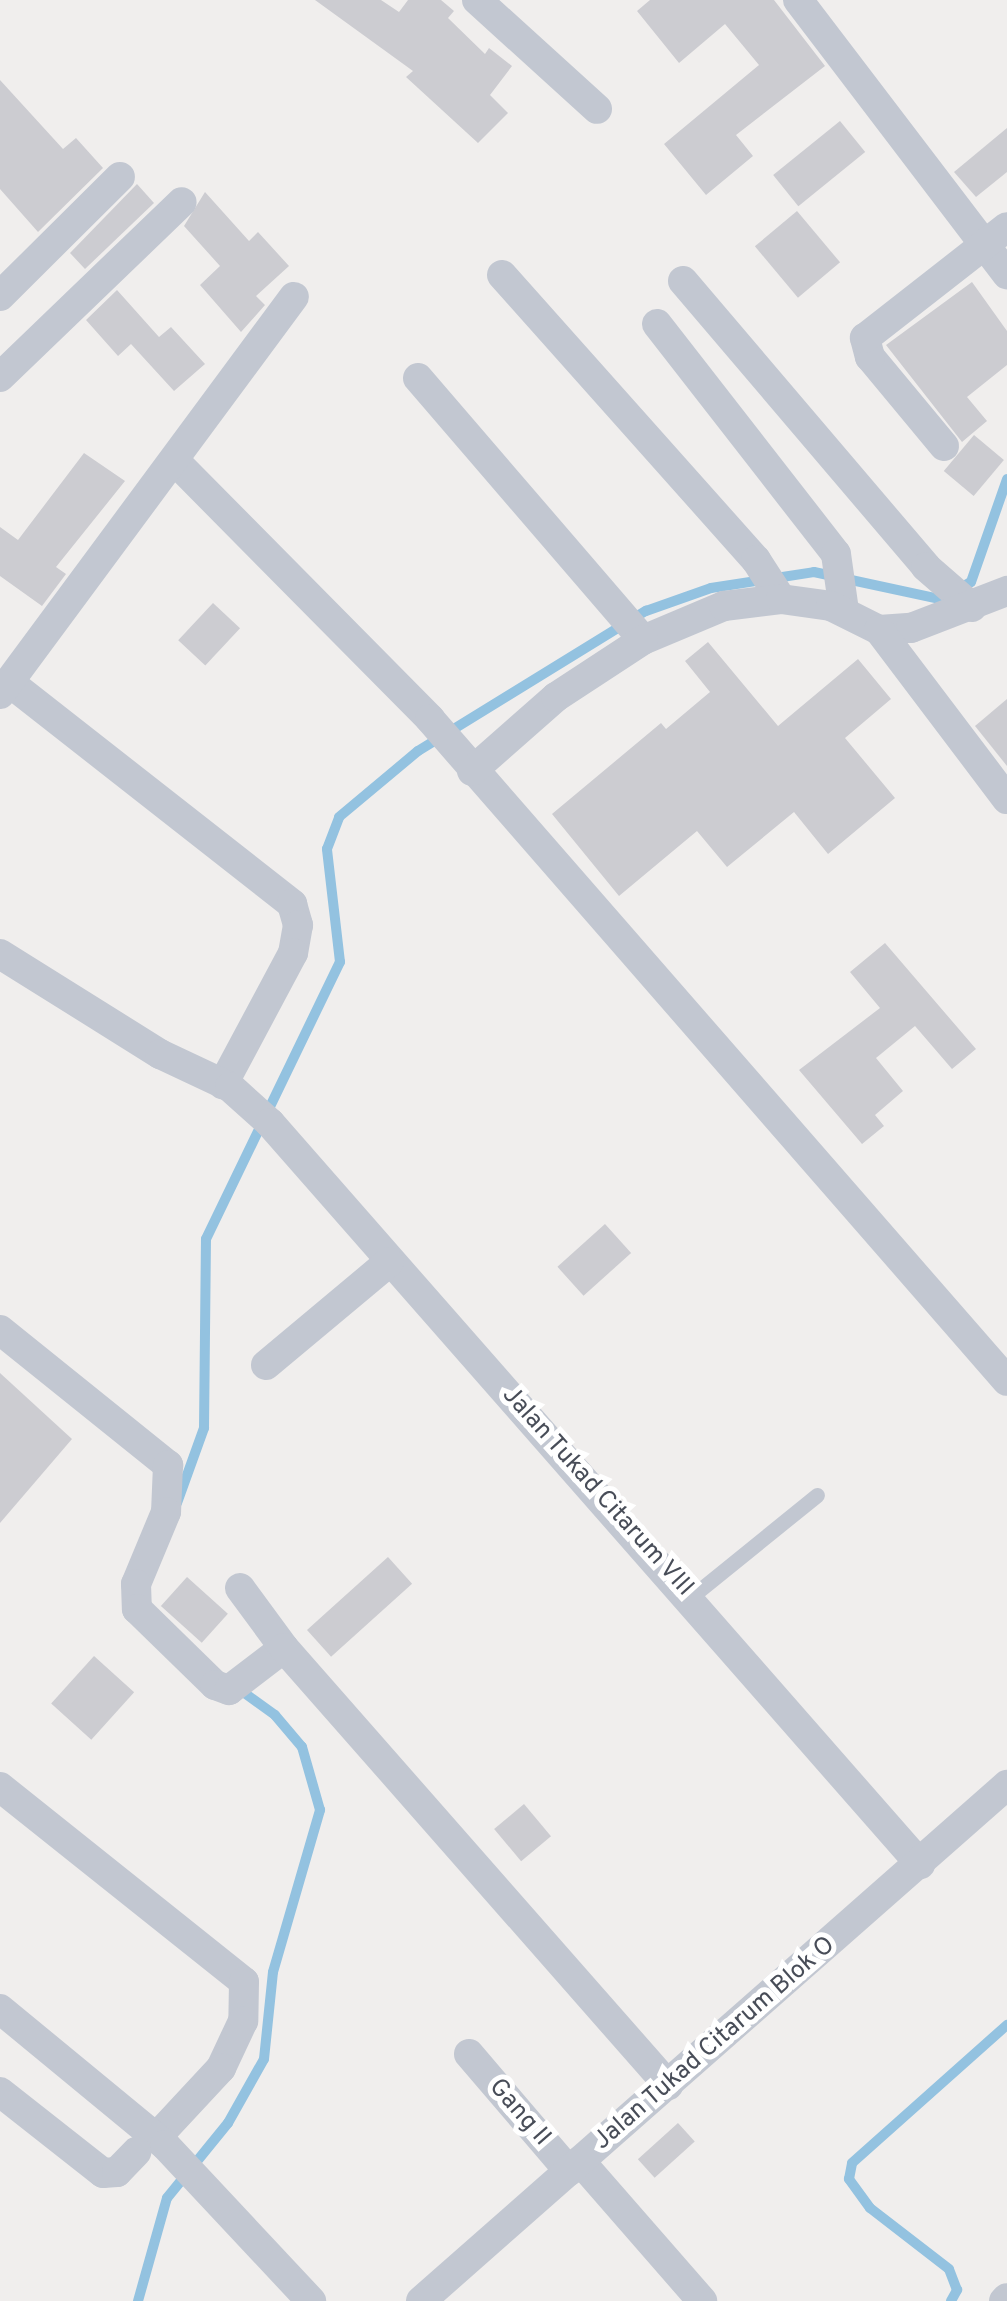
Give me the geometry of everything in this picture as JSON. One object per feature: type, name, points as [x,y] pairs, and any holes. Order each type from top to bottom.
[{"type":"street","points":[[477,0],[597,109]]},
{"type":"street","points":[[798,0],[995,235],[1007,274]]},
{"type":"street","points":[[0,296],[120,177]]},
{"type":"street","points":[[0,377],[182,202]]},
{"type":"street","points":[[944,446],[870,357],[866,338],[995,235]]},
{"type":"street","points":[[502,275],[756,560],[780,597]]},
{"type":"street","points":[[683,281],[960,598]]},
{"type":"street","points":[[226,1086],[293,953],[298,925],[292,904],[4,688],[294,298]]},
{"type":"street","points":[[657,324],[836,554],[844,606]]},
{"type":"street","points":[[418,378],[640,636]]},
{"type":"street","points":[[175,461],[430,719],[1007,1381]]},
{"type":"street","points":[[879,630],[934,624],[960,598],[1007,591]]},
{"type":"street","points":[[466,764],[640,636],[724,606],[780,597],[844,606],[879,630],[1007,800]]},
{"type":"street","name":"Jalan Tukad Citarum VIII","points":[[0,954],[121,1032],[226,1086],[270,1123],[389,1262],[692,1597],[920,1864]]},
{"type":"street","points":[[266,1365],[389,1262]]},
{"type":"street","points":[[0,1330],[168,1465],[166,1512],[132,1598],[215,1685],[229,1690],[272,1656]]},
{"type":"street","points":[[240,1588],[272,1656],[668,2085]]},
{"type":"street","name":"Jalan Tukad Citarum Blok O","points":[[420,2301],[1007,1784]]},
{"type":"street","points":[[0,1787],[244,1982],[243,2021],[221,2068],[152,2145],[116,2172],[103,2173],[0,2092]]},
{"type":"street","points":[[0,2009],[212,2194],[311,2301]]},
{"type":"street","name":"Gang II","points":[[469,2054],[702,2301]]},
{"type":"lane","points":[[692,1597],[816,1495]]},
{"type":"building","points":[[315,0],[381,0],[399,12],[408,0],[441,0],[454,11],[448,18],[485,54],[489,48],[512,66],[490,95],[508,113],[478,143],[406,77],[413,71]]},
{"type":"building","points":[[650,0],[774,0],[825,66],[736,135],[753,156],[706,195],[664,144],[759,65],[725,24],[679,63],[637,11]]},
{"type":"building","points":[[0,80],[63,149],[76,138],[103,168],[38,232],[0,189]]},
{"type":"building","points":[[840,121],[865,152],[798,206],[773,175]]},
{"type":"building","points":[[1007,128],[1007,172],[976,197],[954,172]]},
{"type":"building","points":[[137,184],[154,203],[85,269],[70,253]]},
{"type":"building","points":[[205,192],[249,241],[258,232],[289,266],[256,296],[265,305],[241,332],[200,285],[220,266],[184,226]]},
{"type":"building","points":[[797,211],[840,262],[798,298],[755,246]]},
{"type":"building","points":[[972,282],[1007,331],[1007,365],[967,397],[987,421],[962,442],[886,345]]},
{"type":"building","points":[[117,290],[159,337],[171,327],[205,364],[174,391],[131,344],[118,356],[86,320]]},
{"type":"building","points":[[974,435],[1004,460],[974,496],[944,471]]},
{"type":"building","points":[[84,453],[125,481],[56,567],[66,574],[42,606],[0,576],[0,527],[18,540]]},
{"type":"building","points":[[213,603],[240,628],[205,666],[178,640]]},
{"type":"building","points":[[708,642],[778,726],[858,659],[891,699],[845,738],[895,798],[828,854],[794,812],[727,867],[697,831],[619,896],[552,814],[661,723],[666,729],[710,692],[685,661]]},
{"type":"building","points":[[1007,699],[1007,766],[975,726]]},
{"type":"building","points":[[885,943],[976,1049],[952,1069],[915,1026],[876,1058],[903,1091],[875,1115],[884,1126],[862,1144],[799,1070],[880,1008],[850,972]]},
{"type":"building","points":[[605,1224],[631,1253],[584,1296],[557,1267]]},
{"type":"building","points":[[0,1373],[72,1439],[0,1523]]},
{"type":"building","points":[[388,1557],[412,1584],[331,1657],[307,1630]]},
{"type":"building","points":[[187,1577],[228,1614],[202,1643],[161,1606]]},
{"type":"building","points":[[94,1656],[134,1692],[91,1740],[51,1704]]},
{"type":"building","points":[[524,1804],[551,1836],[521,1861],[494,1829]]},
{"type":"building","points":[[678,2123],[695,2142],[655,2178],[638,2159]]},
{"type":"waterway","points":[[177,1503],[204,1428],[206,1239],[340,962],[327,849],[339,817],[418,751],[646,611],[711,588],[814,572],[940,599],[971,582],[1007,479]]},
{"type":"waterway","points":[[138,2301],[167,2198],[228,2123],[264,2059],[273,1972],[320,1810],[302,1747],[275,1715],[239,1689]]},
{"type":"waterway","points":[[951,2301],[957,2290],[949,2269],[870,2208],[849,2179],[852,2163],[1007,2025]]}]
